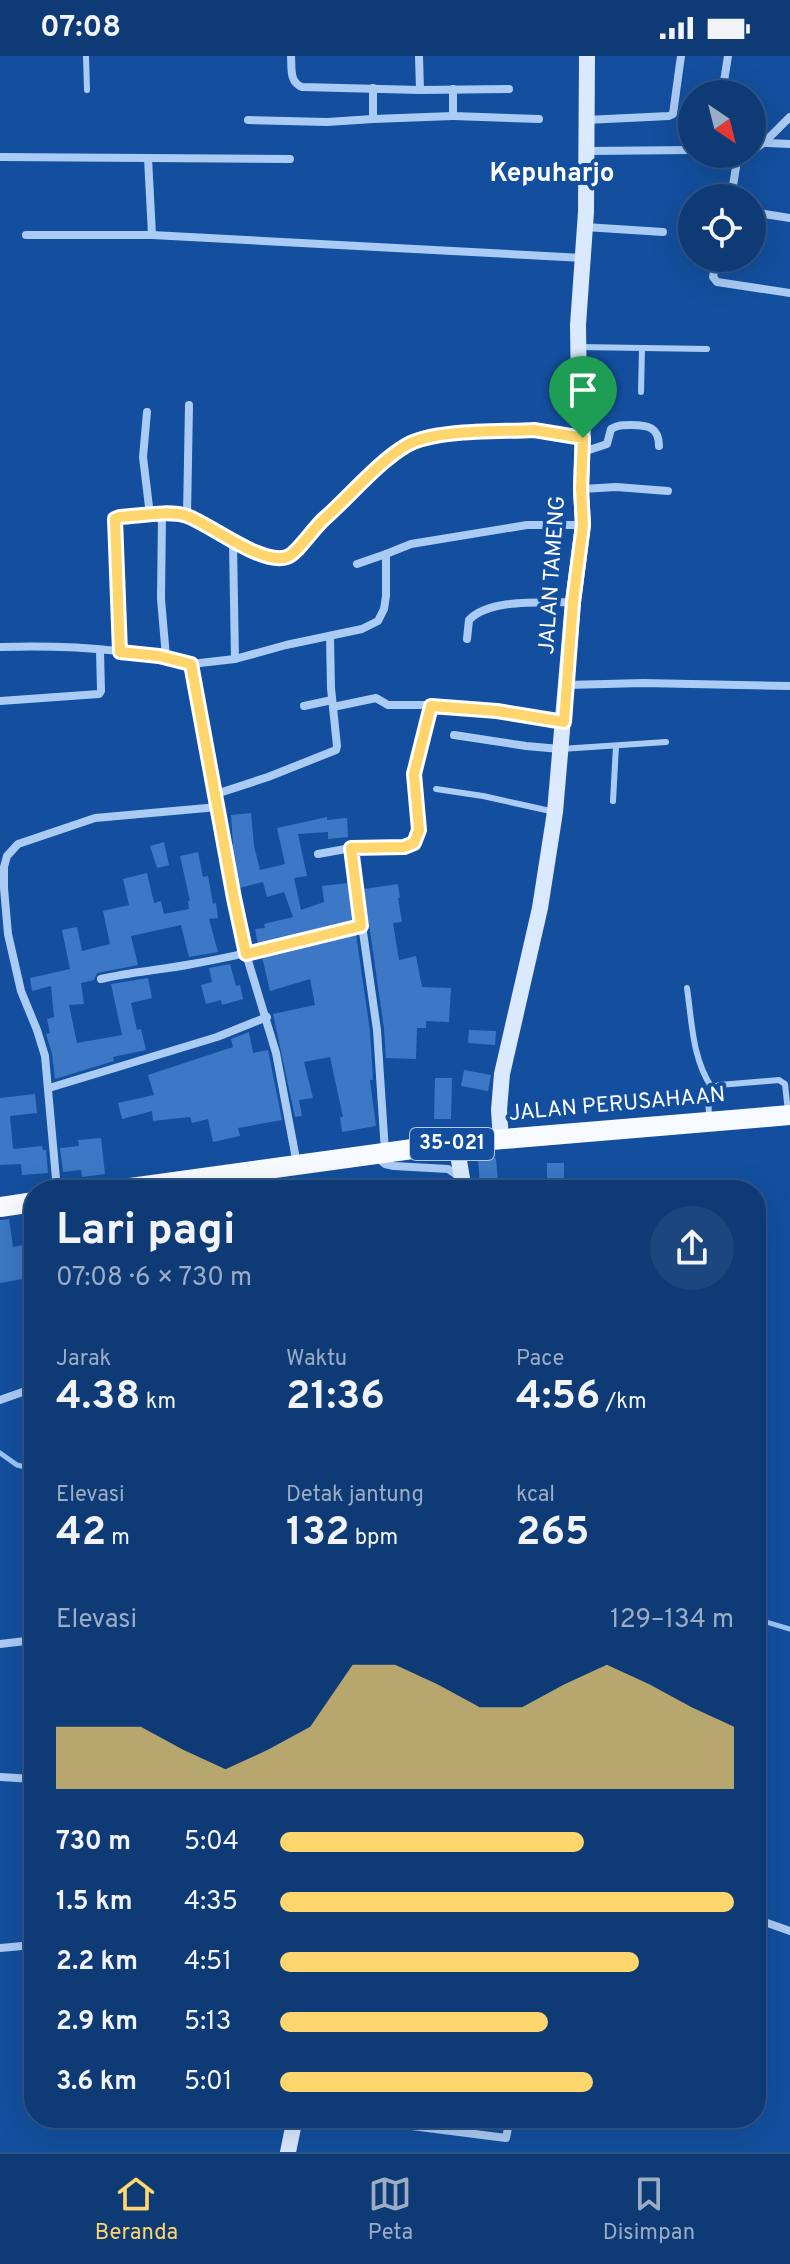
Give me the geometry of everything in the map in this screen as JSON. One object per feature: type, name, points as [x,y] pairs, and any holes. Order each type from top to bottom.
[{"type":"main road","name":"JALAN PERUSAHAAN","points":[[186,1180],[456,1143],[789,1115]]},
{"type":"main road","points":[[0,1207],[24,1203]]},
{"type":"street","points":[[291,56],[292,79],[302,87],[509,89]]},
{"type":"street","points":[[419,56],[420,90]]},
{"type":"street","name":"JALAN TAMENG","points":[[501,1140],[499,1110],[502,1074],[540,908],[555,812],[573,602],[583,525],[579,290],[585,227],[587,56]]},
{"type":"street","points":[[585,120],[673,114],[681,56]]},
{"type":"street","points":[[724,80],[728,56]]},
{"type":"street","points":[[373,88],[373,119]]},
{"type":"street","points":[[453,89],[453,116]]},
{"type":"street","points":[[248,120],[327,122],[453,116],[539,119]]},
{"type":"street","points":[[767,143],[790,117]]},
{"type":"street","points":[[767,143],[790,144]]},
{"type":"street","points":[[586,151],[678,150]]},
{"type":"street","points":[[0,157],[290,159]]},
{"type":"street","points":[[148,158],[152,235]]},
{"type":"street","points":[[766,214],[790,218]]},
{"type":"street","points":[[585,227],[663,232]]},
{"type":"street","points":[[26,235],[152,235],[583,258]]},
{"type":"street","points":[[714,272],[713,277],[717,282],[790,293]]},
{"type":"street","points":[[187,516],[189,405]]},
{"type":"street","points":[[147,412],[143,457],[150,515]]},
{"type":"street","points":[[120,652],[115,519],[120,517],[187,516],[233,543],[277,558],[288,557],[374,471],[406,446],[424,438],[534,430],[583,445],[607,444],[611,429],[617,425],[646,425],[654,428],[659,436],[659,446]]},
{"type":"street","points":[[581,489],[616,487],[668,491]]},
{"type":"street","points":[[162,515],[162,617],[166,657]]},
{"type":"street","points":[[357,564],[411,544],[441,538],[531,524],[583,525]]},
{"type":"street","points":[[233,543],[235,659]]},
{"type":"street","points":[[0,647],[67,647],[138,652],[191,664],[235,659],[330,637],[362,629],[382,616],[386,596],[386,554]]},
{"type":"street","points":[[467,639],[469,620],[480,610],[501,605],[573,602]]},
{"type":"street","points":[[216,794],[336,750],[330,637]]},
{"type":"street","points":[[0,701],[99,694],[100,651]]},
{"type":"street","points":[[191,664],[246,954],[276,1053],[297,1164]]},
{"type":"street","points":[[567,685],[790,686]]},
{"type":"street","points":[[304,706],[370,698],[388,705],[497,711],[564,722]]},
{"type":"street","points":[[318,854],[351,848],[404,847],[410,846],[417,838],[420,820],[414,774],[431,706]]},
{"type":"street","points":[[454,735],[561,749]]},
{"type":"street","points":[[56,1180],[45,1056],[21,991],[8,934],[4,878],[7,856],[18,844],[95,818],[218,807]]},
{"type":"street","points":[[351,848],[377,1030],[378,1154],[385,1164],[448,1169],[459,1180]]},
{"type":"street","points":[[101,979],[133,971],[246,954],[361,926]]},
{"type":"street","points":[[49,1088],[217,1037],[267,1017]]},
{"type":"street","points":[[456,1143],[463,1180]]},
{"type":"street","points":[[0,1400],[24,1392]]},
{"type":"street","points":[[0,1644],[24,1641]]},
{"type":"street","points":[[0,1777],[24,1778]]},
{"type":"street","points":[[766,1923],[790,1931]]},
{"type":"street","points":[[0,1948],[24,1946]]},
{"type":"street","points":[[288,2152],[293,2128]]},
{"type":"street","points":[[428,2128],[506,2138],[508,2128]]},
{"type":"lane","points":[[86,56],[87,90]]},
{"type":"lane","points":[[579,347],[707,349]]},
{"type":"lane","points":[[641,392],[642,348]]},
{"type":"lane","points":[[561,749],[666,742]]},
{"type":"lane","points":[[613,801],[616,746]]},
{"type":"lane","points":[[436,789],[555,812]]},
{"type":"lane","points":[[687,988],[699,1067],[712,1088]]},
{"type":"lane","points":[[709,1121],[708,1095],[712,1088],[779,1080],[787,1080],[789,1115]]},
{"type":"building","points":[[251,813],[260,870],[285,864],[277,828],[327,817],[327,820],[347,818],[348,837],[328,839],[328,832],[298,834],[307,876],[294,878],[301,910],[324,902],[322,886],[348,883],[354,920],[258,944],[255,929],[293,917],[284,892],[267,897],[263,882],[239,888],[231,844],[231,815]]},
{"type":"building","points":[[164,842],[169,865],[157,868],[150,846]]},
{"type":"building","points":[[198,852],[203,877],[208,876],[213,904],[216,903],[218,918],[209,919],[218,952],[189,957],[181,925],[131,936],[138,965],[97,973],[94,980],[81,983],[84,1004],[69,1005],[77,1043],[122,1035],[111,984],[148,978],[152,998],[131,1003],[137,1030],[141,1029],[146,1050],[113,1057],[114,1061],[55,1079],[46,1034],[50,1033],[47,1019],[54,1017],[51,986],[32,991],[30,978],[70,969],[62,930],[77,927],[82,951],[110,944],[103,911],[129,905],[123,879],[147,873],[154,903],[161,901],[164,914],[189,909],[180,856]]},
{"type":"building","points":[[398,884],[402,922],[393,923],[399,960],[416,956],[422,987],[451,988],[449,1022],[426,1021],[426,1028],[417,1028],[416,1059],[386,1058],[364,889]]},
{"type":"building","points":[[356,934],[370,1031],[373,1080],[370,1080],[376,1126],[342,1132],[340,1117],[343,1117],[330,1057],[304,1062],[313,1098],[299,1100],[302,1116],[295,1117],[273,1014],[315,1005],[310,979],[270,991],[262,957]]},
{"type":"building","points":[[230,964],[243,999],[222,1005],[221,1000],[206,1004],[201,985],[212,982],[209,968]]},
{"type":"building","points":[[469,1030],[496,1031],[495,1045],[468,1043]]},
{"type":"building","points":[[249,1032],[253,1053],[268,1050],[282,1120],[238,1128],[240,1136],[213,1142],[208,1119],[192,1123],[190,1117],[153,1121],[152,1111],[122,1119],[118,1103],[154,1095],[148,1075],[233,1047],[231,1039]]},
{"type":"building","points":[[464,1070],[491,1075],[488,1091],[461,1086]]},
{"type":"building","points":[[435,1078],[452,1078],[451,1119],[434,1119]]},
{"type":"building","points":[[35,1094],[37,1113],[10,1116],[13,1149],[42,1146],[46,1150],[48,1173],[22,1175],[21,1164],[0,1165],[0,1098]]},
{"type":"building","points":[[101,1138],[105,1174],[82,1177],[81,1170],[63,1172],[60,1148],[79,1146],[78,1140]]},
{"type":"building","points":[[496,1158],[498,1180],[480,1180],[478,1160]]},
{"type":"building","points":[[547,1163],[564,1163],[564,1180],[547,1180]]},
{"type":"building","points":[[9,1219],[13,1247],[24,1245],[24,1279],[0,1283],[0,1220]]},
{"type":"waterway","points":[[0,1453],[24,1467]]},
{"type":"waterway","points":[[766,1622],[790,1629]]},
{"type":"district","name":"Kepuharjo","points":[[552,174]]},
{"type":"route","points":[[534,430],[583,438],[583,525],[573,602],[564,722],[497,711],[431,706],[414,774],[420,820],[417,838],[410,846],[404,847],[351,848],[361,926],[246,954],[191,664],[138,652],[120,652],[115,519],[177,514],[187,516],[233,543],[277,558],[288,557],[374,471],[416,441],[454,434],[534,430]]}]
